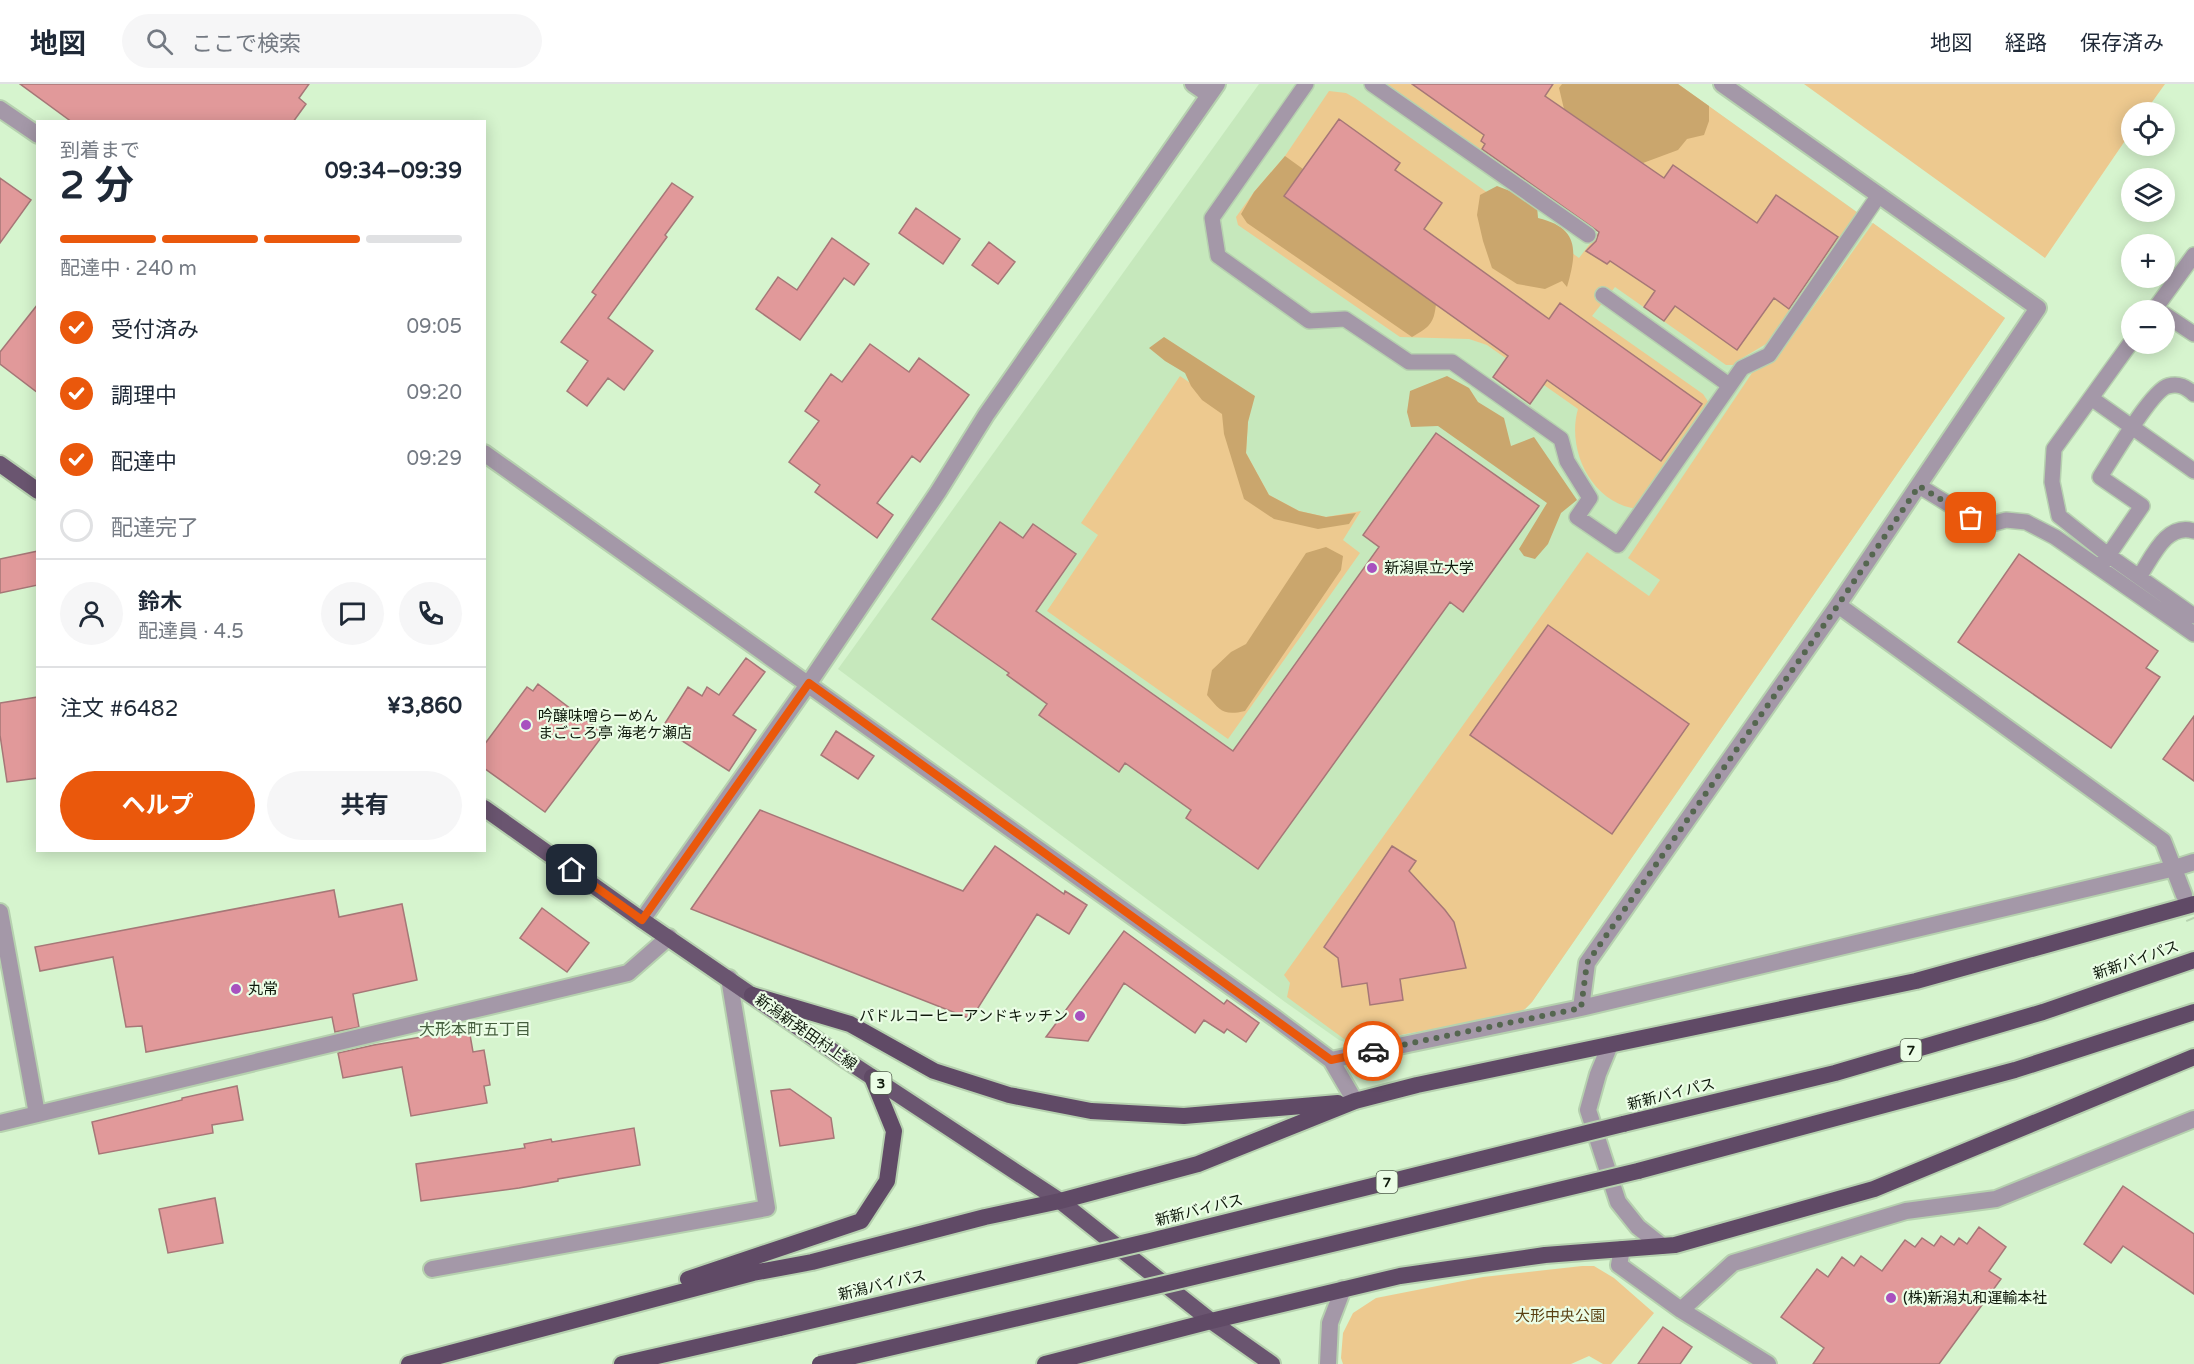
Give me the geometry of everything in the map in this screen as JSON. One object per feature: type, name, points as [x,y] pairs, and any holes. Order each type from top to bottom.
[{"type":"highway","points":[[409,1364],[753,1273],[812,1262],[985,1217],[1060,1201],[1198,1164],[1355,1101],[1417,1085],[1916,981],[2189,899]]},
{"type":"highway","name":"新新バイパス","points":[[1150,1241],[1846,1070],[2043,1012],[2194,960]]},
{"type":"highway","points":[[752,995],[850,1024],[934,1071],[1010,1095],[1091,1111],[1184,1116],[1355,1101]]},
{"type":"highway","points":[[820,1364],[1638,1171],[2015,1070],[2194,1012]]},
{"type":"highway","points":[[1045,1364],[1211,1321],[1401,1276],[1545,1255],[1675,1245],[1874,1190],[2194,1058]]},
{"type":"highway","points":[[525,1332],[861,1221],[887,1181],[894,1131],[872,1077]]},
{"type":"highway","name":"新潟バイパス","points":[[622,1364],[1150,1241]]},
{"type":"main road","points":[[0,464],[36,490]]},
{"type":"main road","name":"新潟新発田村上線","points":[[486,809],[642,920],[872,1077],[1060,1201],[1211,1321],[1272,1364]]},
{"type":"street","points":[[642,920],[809,683],[932,502],[986,415],[1213,90],[1193,84]]},
{"type":"street","points":[[1581,1008],[1587,963],[1838,605],[2038,308],[1722,84]]},
{"type":"street","points":[[0,109],[36,134]]},
{"type":"street","points":[[486,454],[809,683],[1331,1060],[1355,1101]]},
{"type":"street","points":[[1838,605],[2163,842],[2189,899]]},
{"type":"street","points":[[1331,1060],[1581,1008],[2194,862]]},
{"type":"street","points":[[1,921],[37,1114]]},
{"type":"street","points":[[0,1123],[628,973],[669,938]]},
{"type":"street","points":[[432,1269],[767,1208],[729,978]]},
{"type":"street","points":[[1610,1046],[1588,1110],[1618,1202],[1638,1227],[1662,1246]]},
{"type":"street","points":[[1681,1310],[1733,1263],[1906,1211],[1996,1199],[2194,1119]]},
{"type":"street","points":[[1622,1249],[1619,1266],[1681,1310],[1768,1364]]},
{"type":"street","points":[[1328,1364],[1330,1323],[1343,1289]]},
{"type":"lane","points":[[1306,84],[1212,218],[1218,256],[1309,321],[1345,320],[1409,362],[1452,362],[1562,440],[1567,461],[1590,498],[1577,517],[1618,545],[1742,368],[1769,355],[1879,195]]},
{"type":"lane","points":[[1372,84],[1588,235]]},
{"type":"lane","points":[[2165,300],[2194,255]]},
{"type":"lane","points":[[1602,295],[1729,385]]},
{"type":"lane","points":[[2175,322],[2194,334]]},
{"type":"lane","points":[[2123,354],[2054,449],[2052,482],[2059,516],[2108,555],[2194,616]]},
{"type":"lane","points":[[2100,568],[2142,506],[2100,477],[2132,427],[2159,391],[2167,386],[2183,386],[2194,394]]},
{"type":"lane","points":[[2091,398],[2194,471]]},
{"type":"lane","points":[[1919,486],[1971,518],[1988,525],[2006,520],[2026,522],[2055,537],[2194,634]]},
{"type":"lane","points":[[2139,577],[2162,543],[2174,531],[2187,529],[2194,531]]},
{"type":"shaded area","name":"新潟県立大学","points":[[1259,84],[1678,84],[2005,318],[1532,1002],[1515,1014],[1351,1044],[1339,1040],[838,669]]},
{"type":"shaded area","points":[[1562,84],[1678,84],[1709,106],[1709,121],[1704,135],[1687,139],[1678,150],[1643,163],[1564,109],[1559,88]]},
{"type":"shaded area","points":[[1285,156],[1303,169],[1284,196],[1436,304],[1434,316],[1427,327],[1412,337],[1247,223],[1241,214],[1254,192]]},
{"type":"shaded area","points":[[1497,186],[1523,196],[1537,206],[1538,218],[1552,222],[1568,235],[1572,243],[1573,263],[1567,287],[1562,281],[1545,289],[1517,284],[1492,268],[1477,215],[1480,195]]},
{"type":"shaded area","points":[[1164,337],[1255,396],[1248,422],[1246,453],[1269,495],[1299,511],[1326,517],[1356,513],[1349,524],[1318,529],[1274,519],[1244,499],[1224,434],[1222,414],[1202,400],[1191,386],[1185,373],[1149,348]]},
{"type":"shaded area","points":[[1447,376],[1469,388],[1478,402],[1504,418],[1511,446],[1534,437],[1577,500],[1561,513],[1548,544],[1535,559],[1524,556],[1519,549],[1547,503],[1438,426],[1411,427],[1407,412],[1410,391]]},
{"type":"shaded area","points":[[1326,547],[1343,556],[1341,570],[1245,711],[1232,713],[1223,711],[1207,695],[1212,670],[1231,652],[1246,644],[1306,553]]},
{"type":"green space","points":[[1386,84],[1678,84],[1858,213],[1771,341],[1734,365],[1726,365],[1615,287],[1592,316],[1703,394],[1709,403],[1638,509],[1622,505],[1608,497],[1586,472],[1576,441],[1575,425],[1578,409],[1487,345],[1469,339],[1400,337],[1238,225],[1236,217],[1285,156],[1329,91],[1346,93],[1355,98],[1579,258],[1599,232]]},
{"type":"green space","points":[[1804,84],[2165,84],[2152,102],[2121,102],[2121,147],[2045,258]]},
{"type":"green space","points":[[1873,223],[2005,318],[1532,1002],[1515,1014],[1351,1044],[1287,997],[1290,983],[1284,975],[1587,552],[1649,596],[1660,580],[1628,558],[1752,373],[1775,361]]},
{"type":"green space","points":[[1180,376],[1248,422],[1246,453],[1269,495],[1299,511],[1326,517],[1361,511],[1343,540],[1360,553],[1228,739],[1047,611],[1098,535],[1081,523]]},
{"type":"green space","name":"大形中央公園","points":[[1594,1266],[1614,1278],[1654,1313],[1611,1364],[1603,1364],[1589,1356],[1571,1364],[1343,1364],[1341,1358],[1343,1333],[1353,1313],[1376,1298],[1483,1277]]},
{"type":"building","points":[[20,84],[309,84],[299,98],[306,104],[294,120],[69,120]]},
{"type":"building","points":[[1412,84],[1553,84],[1545,96],[1664,178],[1673,165],[1757,223],[1776,195],[1838,237],[1789,309],[1774,298],[1737,350],[1675,306],[1664,321],[1644,307],[1655,291],[1610,261],[1607,264],[1586,251],[1596,241],[1599,232],[1482,149],[1485,144],[1481,141],[1484,135]]},
{"type":"building","points":[[1339,119],[1400,163],[1395,170],[1442,203],[1424,229],[1549,319],[1560,303],[1702,404],[1661,461],[1547,380],[1530,404],[1493,377],[1508,356],[1284,196]]},
{"type":"building","points":[[0,178],[31,200],[0,243]]},
{"type":"building","points":[[672,183],[693,197],[608,318],[653,351],[624,390],[608,378],[587,406],[567,391],[588,361],[561,342],[596,295],[592,292]]},
{"type":"building","points":[[916,208],[960,239],[943,264],[899,233]]},
{"type":"building","points":[[832,238],[869,264],[854,285],[844,278],[800,340],[756,309],[778,277],[797,290]]},
{"type":"building","points":[[989,242],[1015,262],[998,284],[972,265]]},
{"type":"building","points":[[36,307],[36,391],[0,364],[0,352]]},
{"type":"building","points":[[870,344],[909,372],[919,358],[969,395],[920,462],[912,456],[877,503],[893,515],[877,538],[815,492],[820,485],[789,462],[819,421],[805,411],[831,374],[842,382]]},
{"type":"building","points":[[1436,433],[1539,506],[1463,612],[1450,602],[1258,869],[1186,818],[1191,810],[1125,763],[1119,772],[1039,715],[1047,704],[1007,675],[1009,673],[932,619],[1000,522],[1023,538],[1033,524],[1076,554],[1036,611],[1233,751],[1379,547],[1363,535]]},
{"type":"building","points":[[36,551],[36,585],[0,593],[0,559]]},
{"type":"building","points":[[2019,554],[2158,651],[2146,668],[2160,677],[2111,748],[1958,642]]},
{"type":"building","points":[[1548,625],[1689,724],[1612,834],[1470,735]]},
{"type":"building","points":[[746,658],[765,672],[733,715],[756,730],[729,771],[662,728],[688,687],[702,696],[707,687],[719,695]]},
{"type":"building","points":[[538,684],[604,734],[545,812],[486,769],[486,742],[527,687],[533,691]]},
{"type":"building","points":[[36,697],[36,778],[7,782],[0,735],[0,703]]},
{"type":"building","points":[[2194,716],[2194,781],[2163,759]]},
{"type":"building","points":[[836,731],[874,756],[858,779],[821,755]]},
{"type":"building","points":[[760,810],[963,891],[995,846],[1064,894],[1065,891],[1087,905],[1069,934],[1037,914],[971,1019],[691,909]]},
{"type":"building","points":[[1392,846],[1416,861],[1409,871],[1454,922],[1466,968],[1400,979],[1403,1000],[1370,1005],[1367,983],[1342,987],[1338,958],[1324,947]]},
{"type":"building","name":"丸常","points":[[334,890],[339,917],[402,904],[417,980],[353,994],[359,1027],[335,1032],[332,1017],[146,1052],[142,1026],[126,1027],[113,957],[40,971],[35,947]]},
{"type":"building","points":[[542,908],[589,943],[567,972],[520,938]]},
{"type":"building","points":[[1124,931],[1224,1004],[1227,1000],[1259,1023],[1246,1042],[1227,1029],[1224,1033],[1204,1020],[1195,1033],[1124,983],[1088,1041],[1046,1037]]},
{"type":"building","points":[[469,1029],[473,1052],[484,1050],[490,1085],[484,1086],[487,1103],[411,1116],[402,1067],[343,1078],[338,1053]]},
{"type":"building","points":[[237,1086],[243,1120],[212,1125],[213,1133],[99,1154],[92,1122]]},
{"type":"building","points":[[790,1089],[831,1118],[834,1138],[780,1146],[771,1091]]},
{"type":"building","points":[[634,1128],[640,1165],[519,1188],[421,1201],[416,1164],[525,1148],[524,1144],[551,1139],[552,1142]]},
{"type":"building","points":[[2123,1186],[2194,1234],[2194,1294],[2123,1246],[2111,1263],[2084,1244]]},
{"type":"building","points":[[215,1198],[223,1243],[168,1253],[159,1209]]},
{"type":"building","name":"(株)新潟丸和運輸本社","points":[[1979,1227],[2006,1247],[1989,1271],[2001,1279],[1939,1364],[1813,1364],[1824,1348],[1781,1317],[1817,1269],[1828,1277],[1842,1257],[1854,1266],[1861,1256],[1882,1271],[1905,1240],[1915,1247],[1922,1238],[1934,1246],[1941,1236],[1954,1245],[1959,1238],[1967,1244]]},
{"type":"building","points":[[1663,1327],[1692,1347],[1680,1364],[1638,1364]]},
{"type":"tunnel","points":[[2184,895],[2194,919]]},
{"type":"way so far","points":[[1373,1051],[1581,1008],[1587,963],[1919,486],[1971,518]]},
{"type":"place","name":"新潟県立大学","points":[[1372,568]]},
{"type":"place","name":"吟醸味噌らーめん まごころ亭 海老ケ瀬店","points":[[526,725]]},
{"type":"place","name":"丸常","points":[[236,989]]},
{"type":"place","name":"パドルコーヒーアンドキッチン","points":[[1080,1016]]},
{"type":"place","name":"(株)新潟丸和運輸本社","points":[[1891,1298]]},
{"type":"district","name":"大形本町五丁目","points":[[475,1029]]},
{"type":"route","points":[[572,870],[642,920],[809,683],[1331,1060],[1373,1051]]}]
